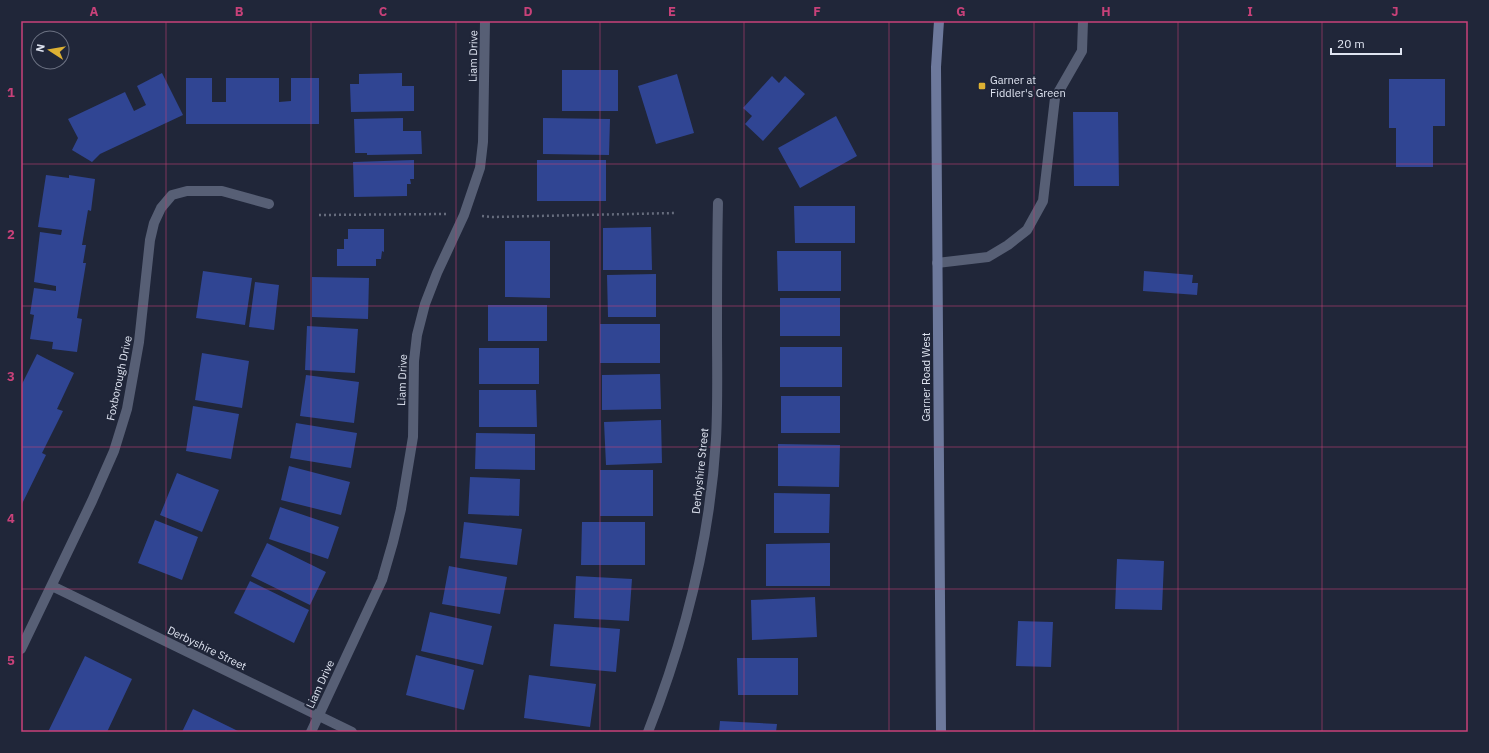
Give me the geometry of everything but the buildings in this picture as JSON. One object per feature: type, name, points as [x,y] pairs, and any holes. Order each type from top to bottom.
[{"type":"main road","name":"Garner Road West","points":[[939,21],[936,67],[942,732]]},
{"type":"street","name":"Liam Drive","points":[[311,732],[382,580],[395,536],[408,471],[412,436],[414,361],[417,335],[425,304],[437,273],[464,215],[480,168],[483,142],[485,21]]},
{"type":"street","points":[[937,263],[988,257],[1008,245],[1027,230],[1043,201],[1055,98],[1082,51],[1083,21]]},
{"type":"street","name":"Foxborough Drive","points":[[21,649],[52,586],[114,451],[127,409],[139,342],[150,240],[154,223],[161,208],[172,195],[187,191],[222,191],[269,204]]},
{"type":"street","name":"Derbyshire Street","points":[[648,732],[682,635],[695,587],[711,491],[716,432],[718,203]]},
{"type":"street","name":"Derbyshire Street","points":[[52,586],[352,732]]},
{"type":"path","points":[[482,216],[676,213]]},
{"type":"path","points":[[319,215],[446,214]]},
{"type":"place","name":"Garner at Fiddler's Green","points":[[982,86]]}]
